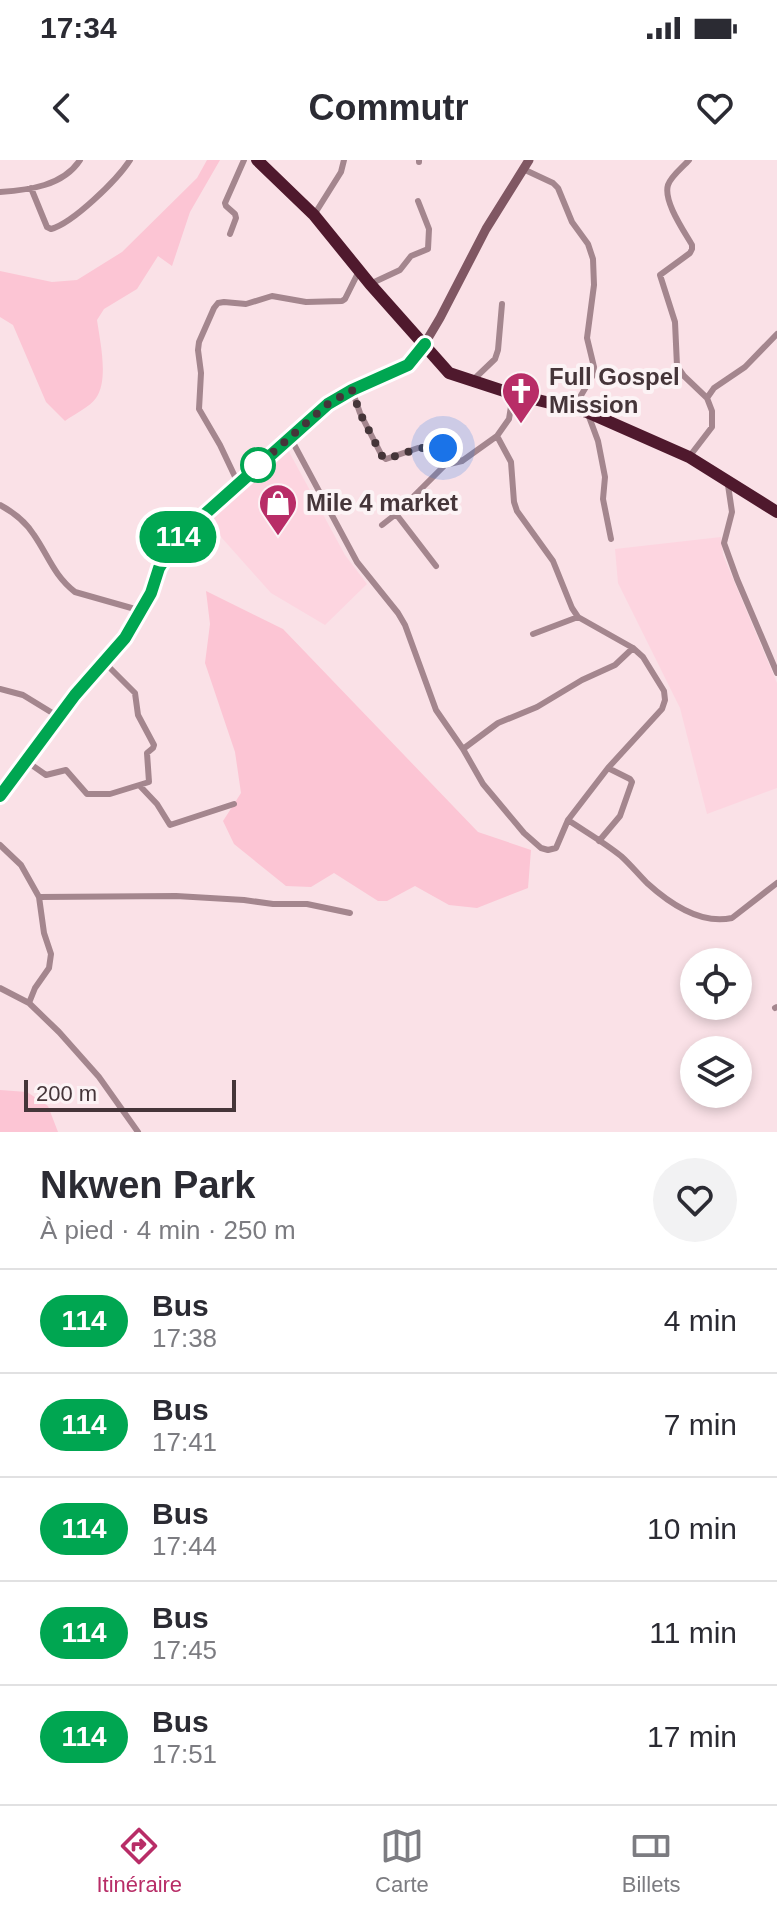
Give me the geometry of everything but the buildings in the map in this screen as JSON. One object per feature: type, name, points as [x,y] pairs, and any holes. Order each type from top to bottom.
[{"type":"highway","points":[[257,160],[314,215],[449,373],[513,394],[587,412],[689,457],[777,512]]},
{"type":"street","points":[[0,192],[47,184],[74,169],[80,160]]},
{"type":"street","points":[[31,188],[47,227],[59,227],[71,220],[123,172],[130,160]]},
{"type":"street","points":[[230,234],[236,218],[225,203],[244,160]]},
{"type":"street","points":[[314,215],[341,172],[344,160]]},
{"type":"street","points":[[689,160],[671,180],[667,191],[692,249],[660,275],[675,322],[677,366],[707,398],[712,411],[712,427],[689,457]]},
{"type":"street","points":[[0,796],[75,695],[125,638],[156,585],[161,565],[177,539],[328,404],[408,365],[425,344],[486,229],[527,162],[558,188],[575,228],[588,244],[593,259],[594,285],[587,338],[593,375],[573,409]]},
{"type":"street","points":[[370,284],[400,270],[411,256],[428,249],[429,229],[418,201]]},
{"type":"street","points":[[238,483],[199,409],[199,342],[214,308],[218,303],[255,303],[272,296],[306,302],[342,301],[360,269]]},
{"type":"street","points":[[472,381],[495,359],[502,304]]},
{"type":"street","points":[[707,398],[714,388],[745,367],[777,334]]},
{"type":"street","points":[[352,390],[360,413],[386,459],[418,448],[439,446],[462,461]]},
{"type":"street","points":[[382,525],[445,465],[462,461],[497,436],[509,419],[513,394]]},
{"type":"street","points":[[587,412],[598,441],[605,477],[603,499],[611,539]]},
{"type":"street","points":[[290,437],[357,562],[405,625],[436,710],[483,784],[518,828],[541,848],[548,850],[556,848],[568,820],[608,768],[662,709],[664,691],[643,657],[633,648],[578,617],[572,608],[553,561],[517,511],[511,462],[497,436]]},
{"type":"street","points":[[728,483],[732,512],[724,543],[777,673]]},
{"type":"street","points":[[0,505],[11,511],[34,534],[57,576],[75,592],[142,611]]},
{"type":"street","points":[[396,514],[436,566]]},
{"type":"street","points":[[533,634],[578,617]]},
{"type":"street","points":[[463,749],[493,726],[537,707],[582,680],[615,665],[633,648]]},
{"type":"street","points":[[26,761],[46,775],[66,770],[87,794],[110,794],[149,782],[147,753],[154,745],[138,715],[135,693],[104,662]]},
{"type":"street","points":[[0,689],[23,695],[59,717]]},
{"type":"street","points":[[599,841],[620,816],[632,782],[608,768]]},
{"type":"street","points":[[140,786],[157,804],[170,825],[234,804]]},
{"type":"street","points":[[568,820],[622,857],[661,895],[681,908],[710,919],[732,918],[777,883]]},
{"type":"street","points":[[0,845],[21,865],[39,897],[44,933],[51,954],[51,962],[29,1003]]},
{"type":"street","points":[[39,897],[176,896],[307,904],[350,913]]},
{"type":"street","points":[[0,988],[29,1003],[59,1032],[99,1077],[138,1132]]},
{"type":"shaded area","points":[[207,160],[220,160],[190,212],[172,266],[158,256],[137,289],[104,309],[97,320],[102,360],[100,390],[90,404],[65,421],[46,402],[13,325],[0,317],[0,271],[52,282],[77,280],[122,252],[197,178]]},
{"type":"shaded area","name":"Mile 4 market","points":[[287,448],[345,555],[367,584],[325,625],[271,593],[205,519]]},
{"type":"shaded area","points":[[721,537],[723,555],[777,683],[777,788],[707,814],[680,708],[618,583],[615,549]]},
{"type":"shaded area","points":[[206,591],[283,629],[478,832],[531,850],[528,888],[477,908],[449,905],[415,886],[387,901],[378,901],[334,873],[311,887],[286,886],[234,844],[223,821],[241,793],[235,752],[205,663],[210,624]]},
{"type":"shaded area","points":[[0,1090],[27,1092],[48,1106],[58,1132],[0,1132]]},
{"type":"bus line","name":"114","points":[[0,796],[75,695],[125,638],[156,585],[159,568],[177,539],[328,404],[408,365],[425,344]]},
{"type":"place","name":"Full Gospel Mission","points":[[521,425]]},
{"type":"place","name":"Mile 4 market","points":[[278,537]]},
{"type":"route","points":[[258,465],[255,468],[328,404],[352,390],[360,413],[386,459],[418,448],[443,448]]}]
